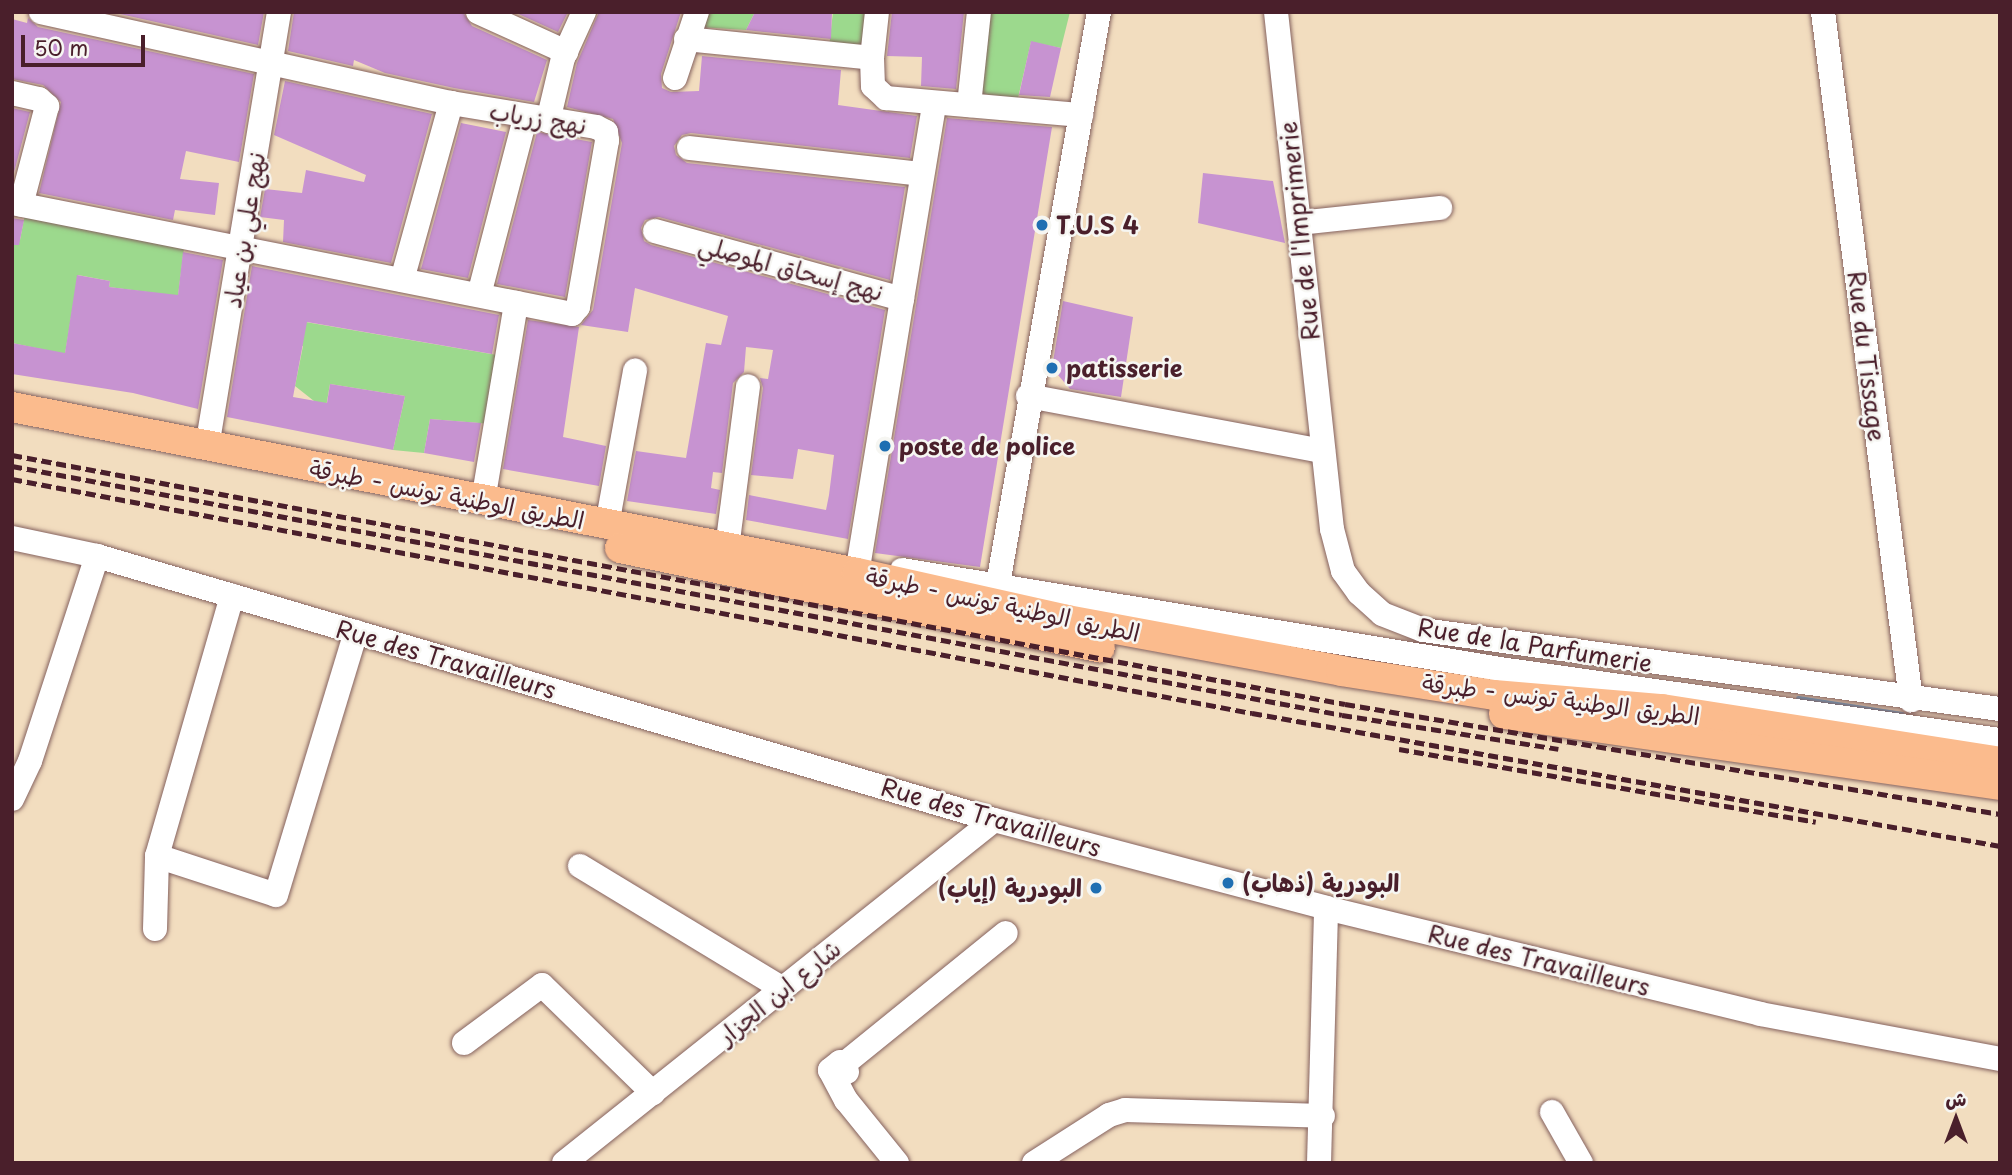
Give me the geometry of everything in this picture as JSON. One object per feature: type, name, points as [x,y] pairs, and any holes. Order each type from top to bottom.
[{"type":"main road","name":"الطريق الوطنية تونس - طبرقة","points":[[12,407],[209,441],[484,499],[858,568],[1067,621],[1354,673],[1494,695],[1662,709],[2000,762]]},
{"type":"main road","name":"الطريق الوطنية تونس - طبرقة","points":[[12,428],[995,603],[1057,640],[1461,708],[2000,785]]},
{"type":"street","name":"نهج زرياب","points":[[41,12],[271,60],[451,103],[536,120],[596,127],[608,134],[578,307],[569,314],[516,303]]},
{"type":"street","name":"نهج علي بن عياد","points":[[209,441],[279,12]]},
{"type":"street","points":[[478,12],[566,52]]},
{"type":"street","points":[[479,295],[536,120],[584,12]]},
{"type":"street","points":[[674,78],[697,12]]},
{"type":"street","points":[[877,12],[872,81],[878,94],[934,105],[969,105],[1081,115]]},
{"type":"street","points":[[969,105],[979,12]]},
{"type":"street","points":[[1099,12],[1028,396],[995,603],[1352,646],[2000,740]]},
{"type":"street","name":"Rue de l'Imprimerie","points":[[1276,12],[1323,451]]},
{"type":"street","name":"Rue du Tissage","points":[[1823,12],[1911,699]]},
{"type":"street","points":[[686,39],[872,58]]},
{"type":"street","points":[[12,93],[39,99],[47,106],[17,204],[516,303],[484,499]]},
{"type":"street","points":[[402,279],[451,103]]},
{"type":"street","points":[[902,299],[920,174],[934,105]]},
{"type":"street","points":[[690,148],[920,174]]},
{"type":"street","points":[[1298,223],[1440,208]]},
{"type":"street","name":"نهج إسحاق الموصلي","points":[[655,231],[902,299],[858,568]]},
{"type":"street","points":[[608,522],[635,371]]},
{"type":"street","points":[[728,544],[748,386]]},
{"type":"street","points":[[12,396],[209,441]]},
{"type":"street","points":[[1028,396],[1323,451]]},
{"type":"street","name":"Rue de la Parfumerie","points":[[1323,451],[1332,529],[1343,571],[1359,593],[1395,621],[1423,631],[2000,709]]},
{"type":"street","name":"Rue des Travailleurs","points":[[12,538],[97,556],[994,820],[1326,908],[1760,1014],[1993,1056]]},
{"type":"street","points":[[12,799],[30,761],[97,556]]},
{"type":"street","points":[[155,929],[157,856],[232,596]]},
{"type":"street","points":[[157,856],[276,895],[363,634]]},
{"type":"street","points":[[305,861],[363,634]]},
{"type":"street","name":"شارع ابن الجزار","points":[[564,1163],[994,820]]},
{"type":"street","points":[[580,866],[783,989]]},
{"type":"street","points":[[1319,1163],[1323,1116],[1326,908]]},
{"type":"street","points":[[897,1163],[846,1100],[841,1072],[1006,933]]},
{"type":"street","points":[[464,1043],[542,985],[653,1093]]},
{"type":"street","points":[[1034,1163],[1109,1115],[1125,1110],[1323,1116]]},
{"type":"street","points":[[1552,1112],[1581,1163]]},
{"type":"green space","points":[[704,12],[755,12],[746,30],[698,27]]},
{"type":"green space","points":[[833,12],[871,12],[867,45],[829,47]]},
{"type":"green space","points":[[983,12],[1070,12],[1061,48],[1031,42],[1018,98],[973,93]]},
{"type":"green space","points":[[25,214],[184,248],[178,296],[109,287],[110,281],[78,275],[65,354],[12,343],[12,239],[20,240]]},
{"type":"green space","points":[[288,319],[497,355],[491,424],[430,419],[424,453],[393,450],[405,396],[330,384],[326,407],[314,401],[295,386],[303,346],[286,342]]},
{"type":"building","points":[[111,12],[264,12],[258,45]]},
{"type":"building","points":[[294,12],[463,12],[472,26],[547,60],[534,102],[454,88],[385,73],[354,60],[353,66],[288,51]]},
{"type":"building","points":[[514,12],[568,12],[558,32]]},
{"type":"building","points":[[599,12],[681,12],[661,74],[662,88],[671,92],[699,91],[702,56],[841,70],[838,105],[917,116],[910,158],[691,133],[682,135],[674,146],[676,155],[687,163],[905,187],[890,280],[659,217],[645,220],[641,228],[644,241],[651,245],[885,310],[848,539],[746,520],[749,495],[826,510],[829,495],[834,455],[798,449],[793,479],[751,475],[763,388],[760,378],[768,379],[773,350],[746,347],[744,372],[733,383],[722,473],[713,472],[711,488],[720,490],[716,514],[627,501],[636,451],[686,458],[706,343],[721,345],[728,316],[635,288],[628,332],[581,325],[593,310],[622,143],[613,119],[567,107],[577,63]]},
{"type":"building","points":[[755,12],[832,12],[831,39],[746,30]]},
{"type":"building","points":[[892,12],[964,12],[956,89],[921,86],[922,57],[887,56]]},
{"type":"building","points":[[28,18],[38,27],[254,74],[239,162],[186,151],[180,179],[219,183],[215,215],[175,210],[173,220],[39,193],[61,102],[43,85],[12,79],[12,19],[27,23]]},
{"type":"building","points":[[1031,41],[1061,48],[1050,97],[1019,95]]},
{"type":"building","points":[[285,81],[432,114],[391,263],[283,242],[284,220],[260,217],[265,189],[302,193],[306,170],[364,182],[366,175],[274,135]]},
{"type":"building","points":[[12,108],[30,112],[12,180]]},
{"type":"building","points":[[947,118],[1052,127],[980,567],[875,553]]},
{"type":"building","points":[[461,123],[506,132],[468,278],[421,269]]},
{"type":"building","points":[[537,132],[592,142],[565,297],[497,284]]},
{"type":"building","points":[[1203,173],[1273,181],[1285,243],[1198,223]]},
{"type":"building","points":[[12,218],[24,220],[19,245],[12,245]]},
{"type":"building","points":[[183,252],[223,260],[198,409],[133,393],[12,374],[12,343],[65,353],[77,275],[110,281],[109,287],[178,295]]},
{"type":"building","points":[[252,266],[499,315],[492,354],[307,322],[293,397],[327,403],[330,384],[405,396],[393,450],[227,417]]},
{"type":"building","points":[[1063,301],[1133,317],[1121,397],[1070,389],[1052,368]]},
{"type":"building","points":[[528,320],[579,327],[563,437],[606,446],[599,486],[503,469]]},
{"type":"building","points":[[430,419],[481,423],[474,462],[424,453]]},
{"type":"waterway","points":[[1798,698],[1902,714]]},
{"type":"railway","points":[[12,455],[1345,704],[2000,814]]},
{"type":"railway","points":[[12,466],[1342,715],[1558,749]]},
{"type":"railway","points":[[12,479],[1252,713],[2000,846]]},
{"type":"railway","points":[[1399,749],[1816,822]]},
{"type":"place","name":"T.U.S 4","points":[[1042,225]]},
{"type":"place","name":"patisserie","points":[[1052,368]]},
{"type":"place","name":"poste de police","points":[[885,446]]},
{"type":"place","name":"البودرية (ذهاب)","points":[[1228,883]]},
{"type":"place","name":"البودرية (إياب)","points":[[1096,888]]}]
